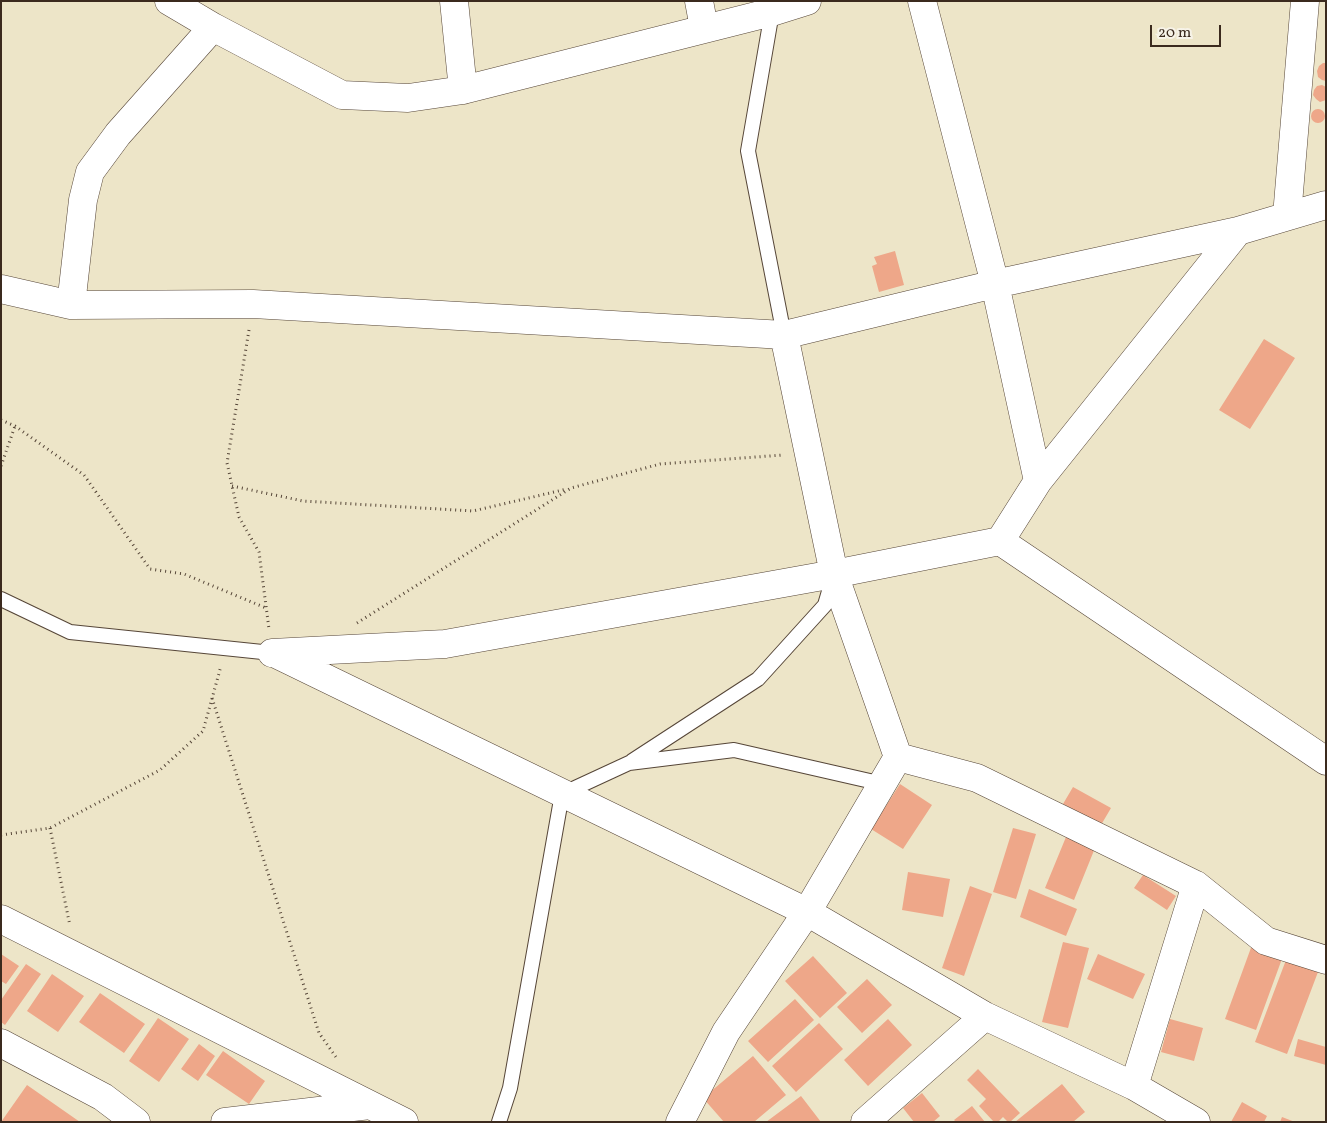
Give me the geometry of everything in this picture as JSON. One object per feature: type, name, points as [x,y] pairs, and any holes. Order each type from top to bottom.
[{"type":"street","points":[[454,1],[464,90]]},
{"type":"street","points":[[699,1],[704,28]]},
{"type":"street","points":[[171,2],[213,27],[342,95],[408,98],[464,90],[772,12],[806,1]]},
{"type":"street","points":[[922,1],[995,284],[1038,482]]},
{"type":"street","points":[[1287,216],[1305,1]]},
{"type":"street","points":[[71,305],[83,200],[90,172],[118,134],[213,27]]},
{"type":"street","points":[[1,289],[71,305],[253,304],[784,335],[995,284],[1238,232],[1326,205]]},
{"type":"street","points":[[1000,541],[1038,482],[1238,232]]},
{"type":"street","points":[[682,1121],[726,1032],[807,912],[898,758],[834,574],[784,335]]},
{"type":"street","points":[[272,653],[445,644],[834,574],[1000,541],[1326,761]]},
{"type":"street","points":[[272,653],[807,912],[985,1016],[1134,1086],[1187,1120]]},
{"type":"street","points":[[898,758],[977,778],[1196,884],[1266,941],[1326,960]]},
{"type":"street","points":[[1134,1086],[1196,884]]},
{"type":"street","points":[[1,919],[404,1122]]},
{"type":"street","points":[[865,1122],[985,1016]]},
{"type":"street","points":[[1,1044],[104,1097],[136,1122]]},
{"type":"street","points":[[225,1122],[370,1105]]},
{"type":"lane","points":[[772,12],[748,151],[784,335]]},
{"type":"lane","points":[[499,1122],[510,1088],[562,794],[629,763],[758,679],[825,605],[834,574]]},
{"type":"lane","points":[[1,599],[70,632],[272,653]]},
{"type":"lane","points":[[629,763],[734,750],[883,784]]},
{"type":"path","points":[[253,304],[227,463],[239,517],[259,552],[272,653]]},
{"type":"path","points":[[1,420],[16,426],[84,475],[150,569],[184,574],[266,609]]},
{"type":"path","points":[[1,466],[16,426]]},
{"type":"path","points":[[232,486],[303,501],[473,511],[572,488],[660,464],[809,454]]},
{"type":"path","points":[[354,624],[572,488]]},
{"type":"path","points":[[1,835],[50,828],[160,770],[203,731],[226,648]]},
{"type":"path","points":[[212,698],[319,1032],[342,1065]]},
{"type":"path","points":[[50,828],[76,957]]},
{"type":"building","points":[[1323,63],[1326,63],[1326,81],[1318,77],[1317,71]]},
{"type":"building","points":[[1322,85],[1326,87],[1326,100],[1320,102],[1313,95],[1317,86]]},
{"type":"building","points":[[1318,109],[1323,111],[1325,116],[1323,121],[1318,123],[1313,121],[1311,116],[1313,111]]},
{"type":"building","points":[[895,251],[904,285],[879,292],[872,266],[877,264],[874,257]]},
{"type":"building","points":[[1264,339],[1295,358],[1250,429],[1219,410]]},
{"type":"building","points":[[900,784],[932,805],[903,849],[871,829]]},
{"type":"building","points":[[1073,787],[1111,808],[1101,825],[1063,804]]},
{"type":"building","points":[[1013,828],[1036,834],[1016,899],[993,892]]},
{"type":"building","points":[[1066,837],[1095,848],[1074,900],[1045,888]]},
{"type":"building","points":[[908,872],[950,879],[943,917],[902,910]]},
{"type":"building","points":[[1143,875],[1176,896],[1167,910],[1134,888]]},
{"type":"building","points":[[970,886],[992,894],[964,976],[942,968]]},
{"type":"building","points":[[1029,889],[1077,909],[1066,936],[1020,917]]},
{"type":"building","points":[[1063,942],[1089,948],[1068,1028],[1042,1022]]},
{"type":"building","points":[[1252,945],[1283,956],[1256,1030],[1225,1019]]},
{"type":"building","points":[[1,954],[19,966],[6,984],[1,981]]},
{"type":"building","points":[[1098,954],[1145,974],[1133,999],[1087,979]]},
{"type":"building","points":[[813,956],[847,993],[820,1018],[785,981]]},
{"type":"building","points":[[1286,960],[1318,972],[1287,1054],[1255,1042]]},
{"type":"building","points":[[26,964],[41,974],[5,1025],[1,1022],[1,1000]]},
{"type":"building","points":[[52,974],[84,996],[58,1032],[27,1011]]},
{"type":"building","points":[[867,979],[892,1005],[862,1033],[837,1007]]},
{"type":"building","points":[[100,993],[145,1024],[124,1053],[79,1022]]},
{"type":"building","points":[[795,999],[814,1020],[768,1062],[748,1041]]},
{"type":"building","points":[[158,1018],[189,1039],[159,1082],[129,1061]]},
{"type":"building","points":[[888,1019],[912,1045],[868,1086],[844,1060]]},
{"type":"building","points":[[1170,1019],[1203,1028],[1194,1061],[1161,1052]]},
{"type":"building","points":[[819,1023],[843,1049],[796,1092],[772,1066]]},
{"type":"building","points":[[1298,1039],[1326,1047],[1326,1065],[1294,1056]]},
{"type":"building","points":[[199,1044],[215,1056],[198,1081],[181,1069]]},
{"type":"building","points":[[223,1051],[265,1081],[249,1104],[206,1075]]},
{"type":"building","points":[[753,1056],[786,1095],[754,1122],[724,1122],[703,1098]]},
{"type":"building","points":[[978,1069],[1020,1113],[1010,1122],[1003,1117],[998,1122],[994,1122],[979,1106],[986,1099],[967,1080]]},
{"type":"building","points":[[1062,1084],[1085,1112],[1073,1122],[1015,1122]]},
{"type":"building","points":[[27,1085],[80,1122],[1,1122]]},
{"type":"building","points":[[922,1093],[940,1116],[933,1122],[914,1122],[903,1108]]},
{"type":"building","points":[[801,1096],[821,1122],[766,1122]]},
{"type":"building","points":[[1242,1102],[1267,1116],[1264,1122],[1231,1122]]},
{"type":"building","points":[[972,1106],[985,1122],[956,1122],[954,1120]]},
{"type":"building","points":[[1282,1117],[1295,1122],[1280,1122]]}]
